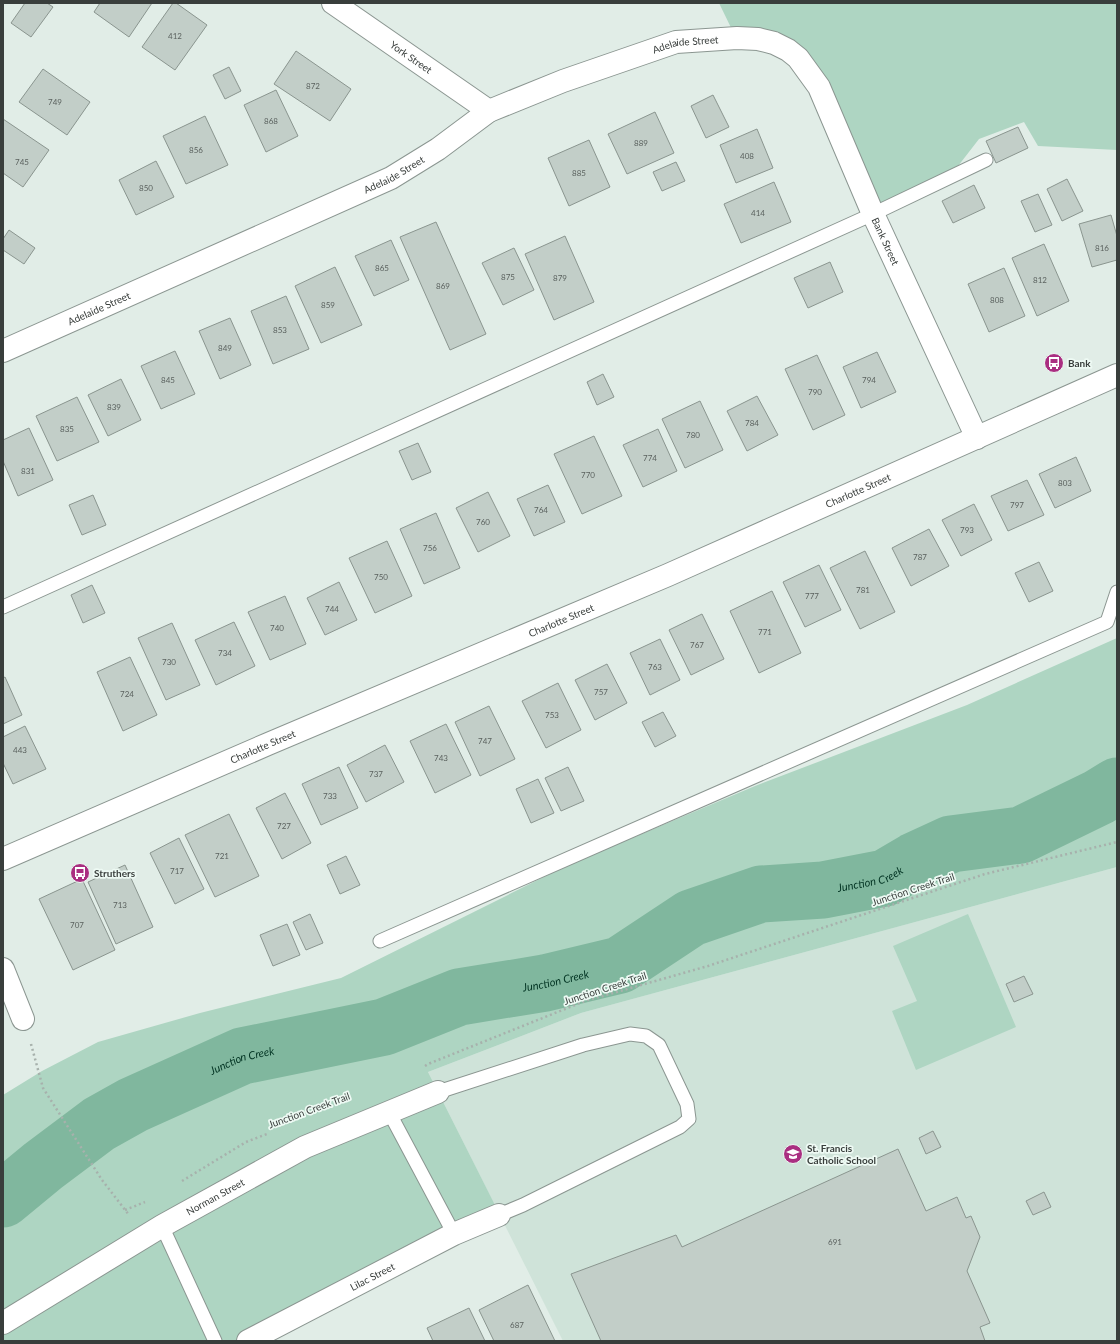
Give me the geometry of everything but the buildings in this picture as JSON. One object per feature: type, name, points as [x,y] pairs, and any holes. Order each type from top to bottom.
[{"type":"street","name":"York Street","points":[[333,3],[489,111]]},
{"type":"street","name":"Adelaide Street","points":[[3,351],[391,178],[438,149],[489,111],[563,81],[676,42],[737,38],[758,39],[774,43],[788,50]]},
{"type":"street","name":"Bank Street","points":[[788,50],[798,58],[819,87],[873,214],[976,438]]},
{"type":"street","name":"Charlotte Street","points":[[3,859],[275,741],[675,572],[1117,375]]},
{"type":"street","points":[[3,969],[23,1019]]},
{"type":"street","name":"Norman Street","points":[[3,1323],[162,1226],[305,1147],[438,1092]]},
{"type":"street","name":"Lilac Street","points":[[248,1341],[454,1234],[499,1215]]},
{"type":"lane","points":[[3,607],[873,214],[986,160]]},
{"type":"lane","points":[[380,941],[1107,622],[1117,592]]},
{"type":"lane","points":[[438,1092],[583,1045],[630,1034],[646,1036],[659,1045],[687,1104],[689,1119],[680,1127],[523,1206],[499,1215]]},
{"type":"lane","points":[[389,1112],[454,1234]]},
{"type":"lane","points":[[162,1226],[215,1341]]},
{"type":"path","name":"Junction Creek Trail","points":[[422,1069],[428,1064],[585,1002],[708,966],[985,874],[1117,842]]},
{"type":"path","points":[[23,1019],[43,1088],[102,1180],[125,1210],[152,1199]]},
{"type":"path","name":"Junction Creek Trail","points":[[179,1183],[246,1142],[267,1134]]},
{"type":"shaded area","name":"St. Francis Catholic School","points":[[1117,867],[1117,1341],[563,1341],[428,1072],[581,1013]]},
{"type":"green space","points":[[719,3],[1117,3],[1117,150],[1038,146],[1024,122],[979,139],[948,179],[871,217],[797,59],[737,40]]},
{"type":"green space","points":[[1117,638],[1117,867],[581,1013],[428,1072],[498,1211],[243,1341],[3,1341],[3,1095],[42,1071],[98,1042],[200,1013],[341,978],[566,866],[755,786],[967,705]]},
{"type":"green space","points":[[968,914],[1016,1027],[916,1070],[892,1011],[917,1001],[893,946]]},
{"type":"waterway","name":"Junction Creek","points":[[3,1199],[43,1166],[99,1124],[133,1105],[242,1056],[384,1027],[459,997],[545,983],[620,965],[691,918],[761,894],[823,890],[885,878],[914,861],[951,844],[1021,835],[1099,797],[1117,786]]},
{"type":"place","name":"Bank","points":[[1054,363]]},
{"type":"place","name":"Struthers","points":[[80,873]]},
{"type":"place","name":"St. Francis Catholic School","points":[[793,1154]]}]
